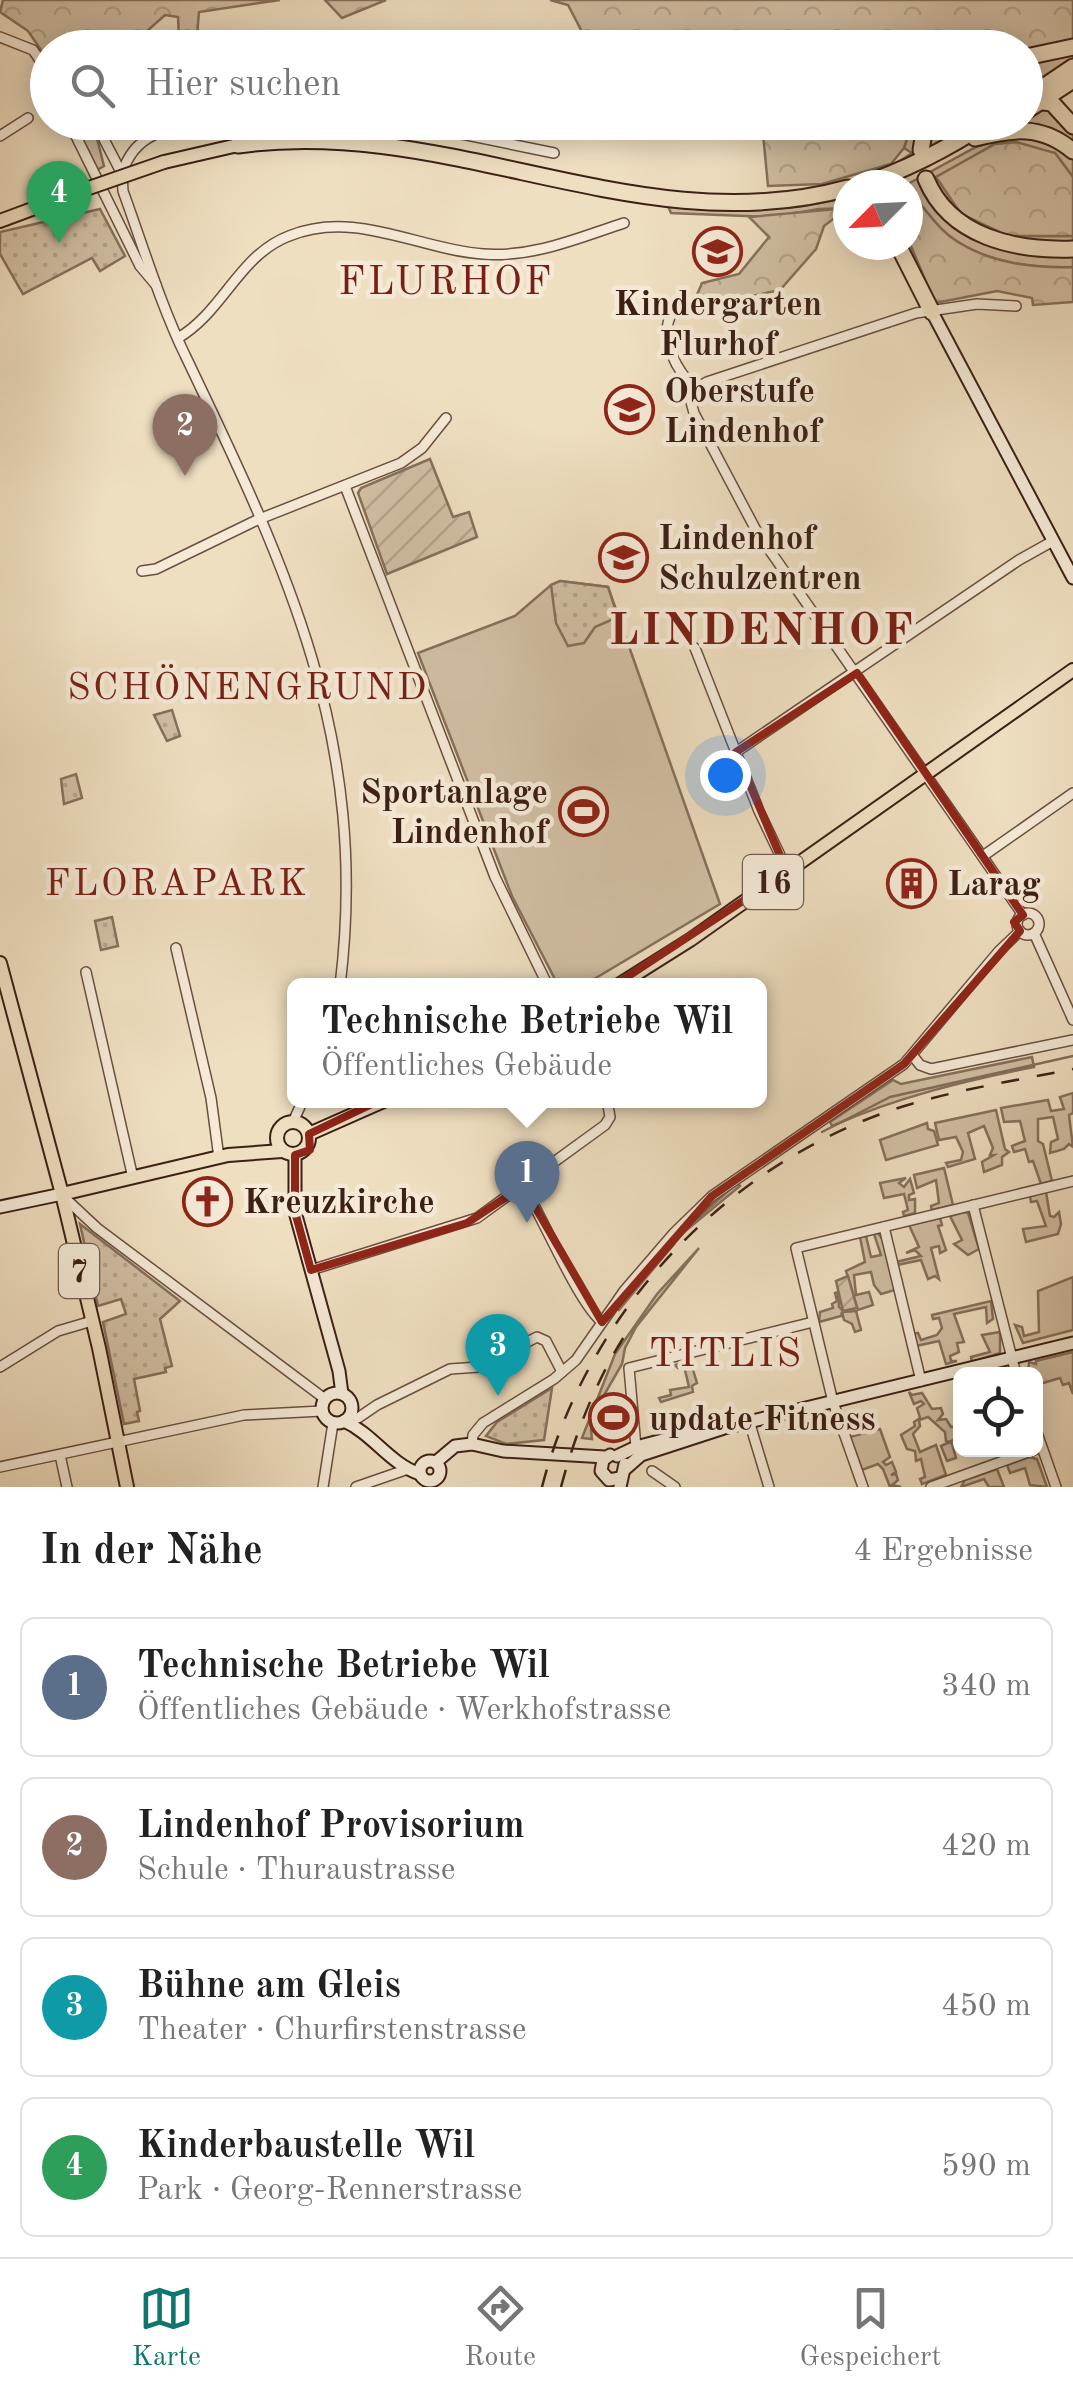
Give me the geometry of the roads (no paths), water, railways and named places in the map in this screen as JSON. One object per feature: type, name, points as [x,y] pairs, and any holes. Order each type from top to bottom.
[{"type":"highway","points":[[1043,54],[1073,48]]},
{"type":"highway","points":[[1043,87],[1073,67]]},
{"type":"highway","points":[[1073,80],[1044,100],[1058,107],[1073,126]]},
{"type":"highway","points":[[1043,134],[1073,151]]},
{"type":"highway","points":[[238,146],[301,140],[370,142],[661,199],[716,204],[784,201],[833,192]]},
{"type":"highway","points":[[921,150],[923,140]]},
{"type":"highway","points":[[903,170],[965,140]]},
{"type":"highway","points":[[956,144],[969,140]]},
{"type":"highway","points":[[926,179],[948,214],[983,236],[1011,245],[1073,249]]},
{"type":"highway","points":[[906,260],[932,312]]},
{"type":"main road","points":[[0,222],[164,162],[238,146]]},
{"type":"main road","name":"16","points":[[628,978],[788,872],[1072,672]]},
{"type":"main road","name":"7","points":[[0,962],[62,1194],[128,1487]]},
{"type":"main road","points":[[308,1134],[368,1108]]},
{"type":"main road","points":[[224,1156],[288,1153],[308,1145],[304,1127],[292,1122],[283,1125],[277,1134],[277,1144],[288,1153]]},
{"type":"main road","points":[[62,1194],[224,1156],[277,1134]]},
{"type":"street","points":[[0,37],[30,48]]},
{"type":"street","points":[[0,136],[28,118]]},
{"type":"street","points":[[77,140],[140,266],[158,287]]},
{"type":"street","points":[[104,140],[122,174]]},
{"type":"street","points":[[143,140],[126,160],[123,192],[178,338],[263,520],[314,661],[336,758],[346,870],[340,978]]},
{"type":"street","points":[[491,140],[554,153]]},
{"type":"street","points":[[178,338],[200,323],[260,252],[309,229],[355,226],[480,254],[504,254],[540,250],[624,223]]},
{"type":"street","points":[[1016,306],[977,304],[916,314],[706,382],[696,388],[691,398],[694,413],[746,513],[1024,915]]},
{"type":"street","points":[[932,312],[1073,578]]},
{"type":"street","points":[[672,313],[667,324],[669,344],[681,373],[696,388]]},
{"type":"street","points":[[142,571],[401,463],[422,448],[446,418]]},
{"type":"street","points":[[345,486],[490,863],[544,978]]},
{"type":"street","points":[[736,752],[1019,560],[1053,541]]},
{"type":"street","points":[[695,648],[788,872]]},
{"type":"street","points":[[983,856],[1073,793]]},
{"type":"street","points":[[1033,914],[1039,925],[1034,933],[1020,932],[1018,922],[1024,915],[1033,914]]},
{"type":"street","points":[[472,1444],[473,1435],[483,1423],[562,1372],[583,1352],[655,1253],[712,1196],[768,1155],[883,1082],[912,1056],[999,951],[1020,932]]},
{"type":"street","points":[[1034,933],[1073,1020]]},
{"type":"street","points":[[176,948],[224,1156]]},
{"type":"street","points":[[86,972],[133,1178]]},
{"type":"street","points":[[912,1056],[931,1069],[1073,1040]]},
{"type":"street","points":[[292,1122],[299,1108]]},
{"type":"street","points":[[311,1270],[467,1223],[605,1125],[610,1117],[608,1108]]},
{"type":"street","points":[[288,1153],[295,1212],[342,1394]]},
{"type":"street","points":[[863,1487],[833,1402],[796,1248],[1073,1181]]},
{"type":"street","points":[[522,1186],[588,1306],[602,1322]]},
{"type":"street","points":[[0,1207],[62,1194],[75,1210],[324,1405],[416,1469],[425,1480],[436,1484],[440,1473],[436,1462]]},
{"type":"street","points":[[973,1205],[1014,1367]]},
{"type":"street","points":[[884,1227],[921,1380]]},
{"type":"street","points":[[0,1367],[67,1327],[92,1322]]},
{"type":"street","points":[[636,1446],[629,1368],[814,1322]]},
{"type":"street","points":[[347,1419],[450,1368],[479,1367],[537,1336],[546,1341],[562,1372]]},
{"type":"street","points":[[582,1456],[605,1479],[622,1478],[640,1454],[724,1428],[1073,1344]]},
{"type":"street","points":[[0,1467],[244,1416],[324,1405],[334,1394],[342,1394],[349,1400],[347,1419],[322,1487]]},
{"type":"street","points":[[749,1421],[769,1487]]},
{"type":"street","points":[[605,1479],[600,1464],[611,1456],[707,1428],[724,1428]]},
{"type":"street","points":[[436,1462],[455,1446],[472,1444],[503,1451],[611,1456],[624,1461],[622,1478]]},
{"type":"street","points":[[60,1455],[67,1487]]},
{"type":"street","points":[[931,1487],[955,1483],[1016,1457]]},
{"type":"street","points":[[1041,1457],[1056,1487]]},
{"type":"street","points":[[356,1487],[416,1469],[429,1460],[436,1462]]},
{"type":"street","points":[[652,1471],[675,1487]]},
{"type":"waterway","points":[[822,1132],[890,1097],[1073,1056]]},
{"type":"railway","points":[[542,1487],[563,1423],[592,1363],[628,1306],[671,1254],[720,1208],[774,1168],[833,1134],[895,1109],[961,1091],[1073,1069]]},
{"type":"railway","points":[[561,1487],[588,1407],[627,1332]]},
{"type":"place","name":"Kinderbaustelle Wil","points":[[59,243]]},
{"type":"place","name":"Kindergarten Flurhof","points":[[718,251]]},
{"type":"place","name":"Oberstufe Lindenhof","points":[[629,410]]},
{"type":"place","name":"Lindenhof Provisorium","points":[[185,476]]},
{"type":"place","name":"Lindenhof Schulzentren","points":[[623,557]]},
{"type":"place","name":"Sportanlage Lindenhof","points":[[583,811]]},
{"type":"place","name":"Larag","points":[[912,883]]},
{"type":"place","name":"Kreuzkirche","points":[[208,1201]]},
{"type":"place","name":"Technische Betriebe Wil","points":[[527,1223]]},
{"type":"place","name":"Bühne am Gleis","points":[[498,1396]]},
{"type":"place","name":"update Fitness","points":[[614,1418]]},
{"type":"district","name":"FLURHOF","points":[[446,280]]},
{"type":"district","name":"LINDENHOF","points":[[762,628]]},
{"type":"district","name":"SCHÖNENGRUND","points":[[248,686]]},
{"type":"district","name":"FLORAPARK","points":[[177,882]]},
{"type":"district","name":"TITLIS","points":[[726,1352]]}]
